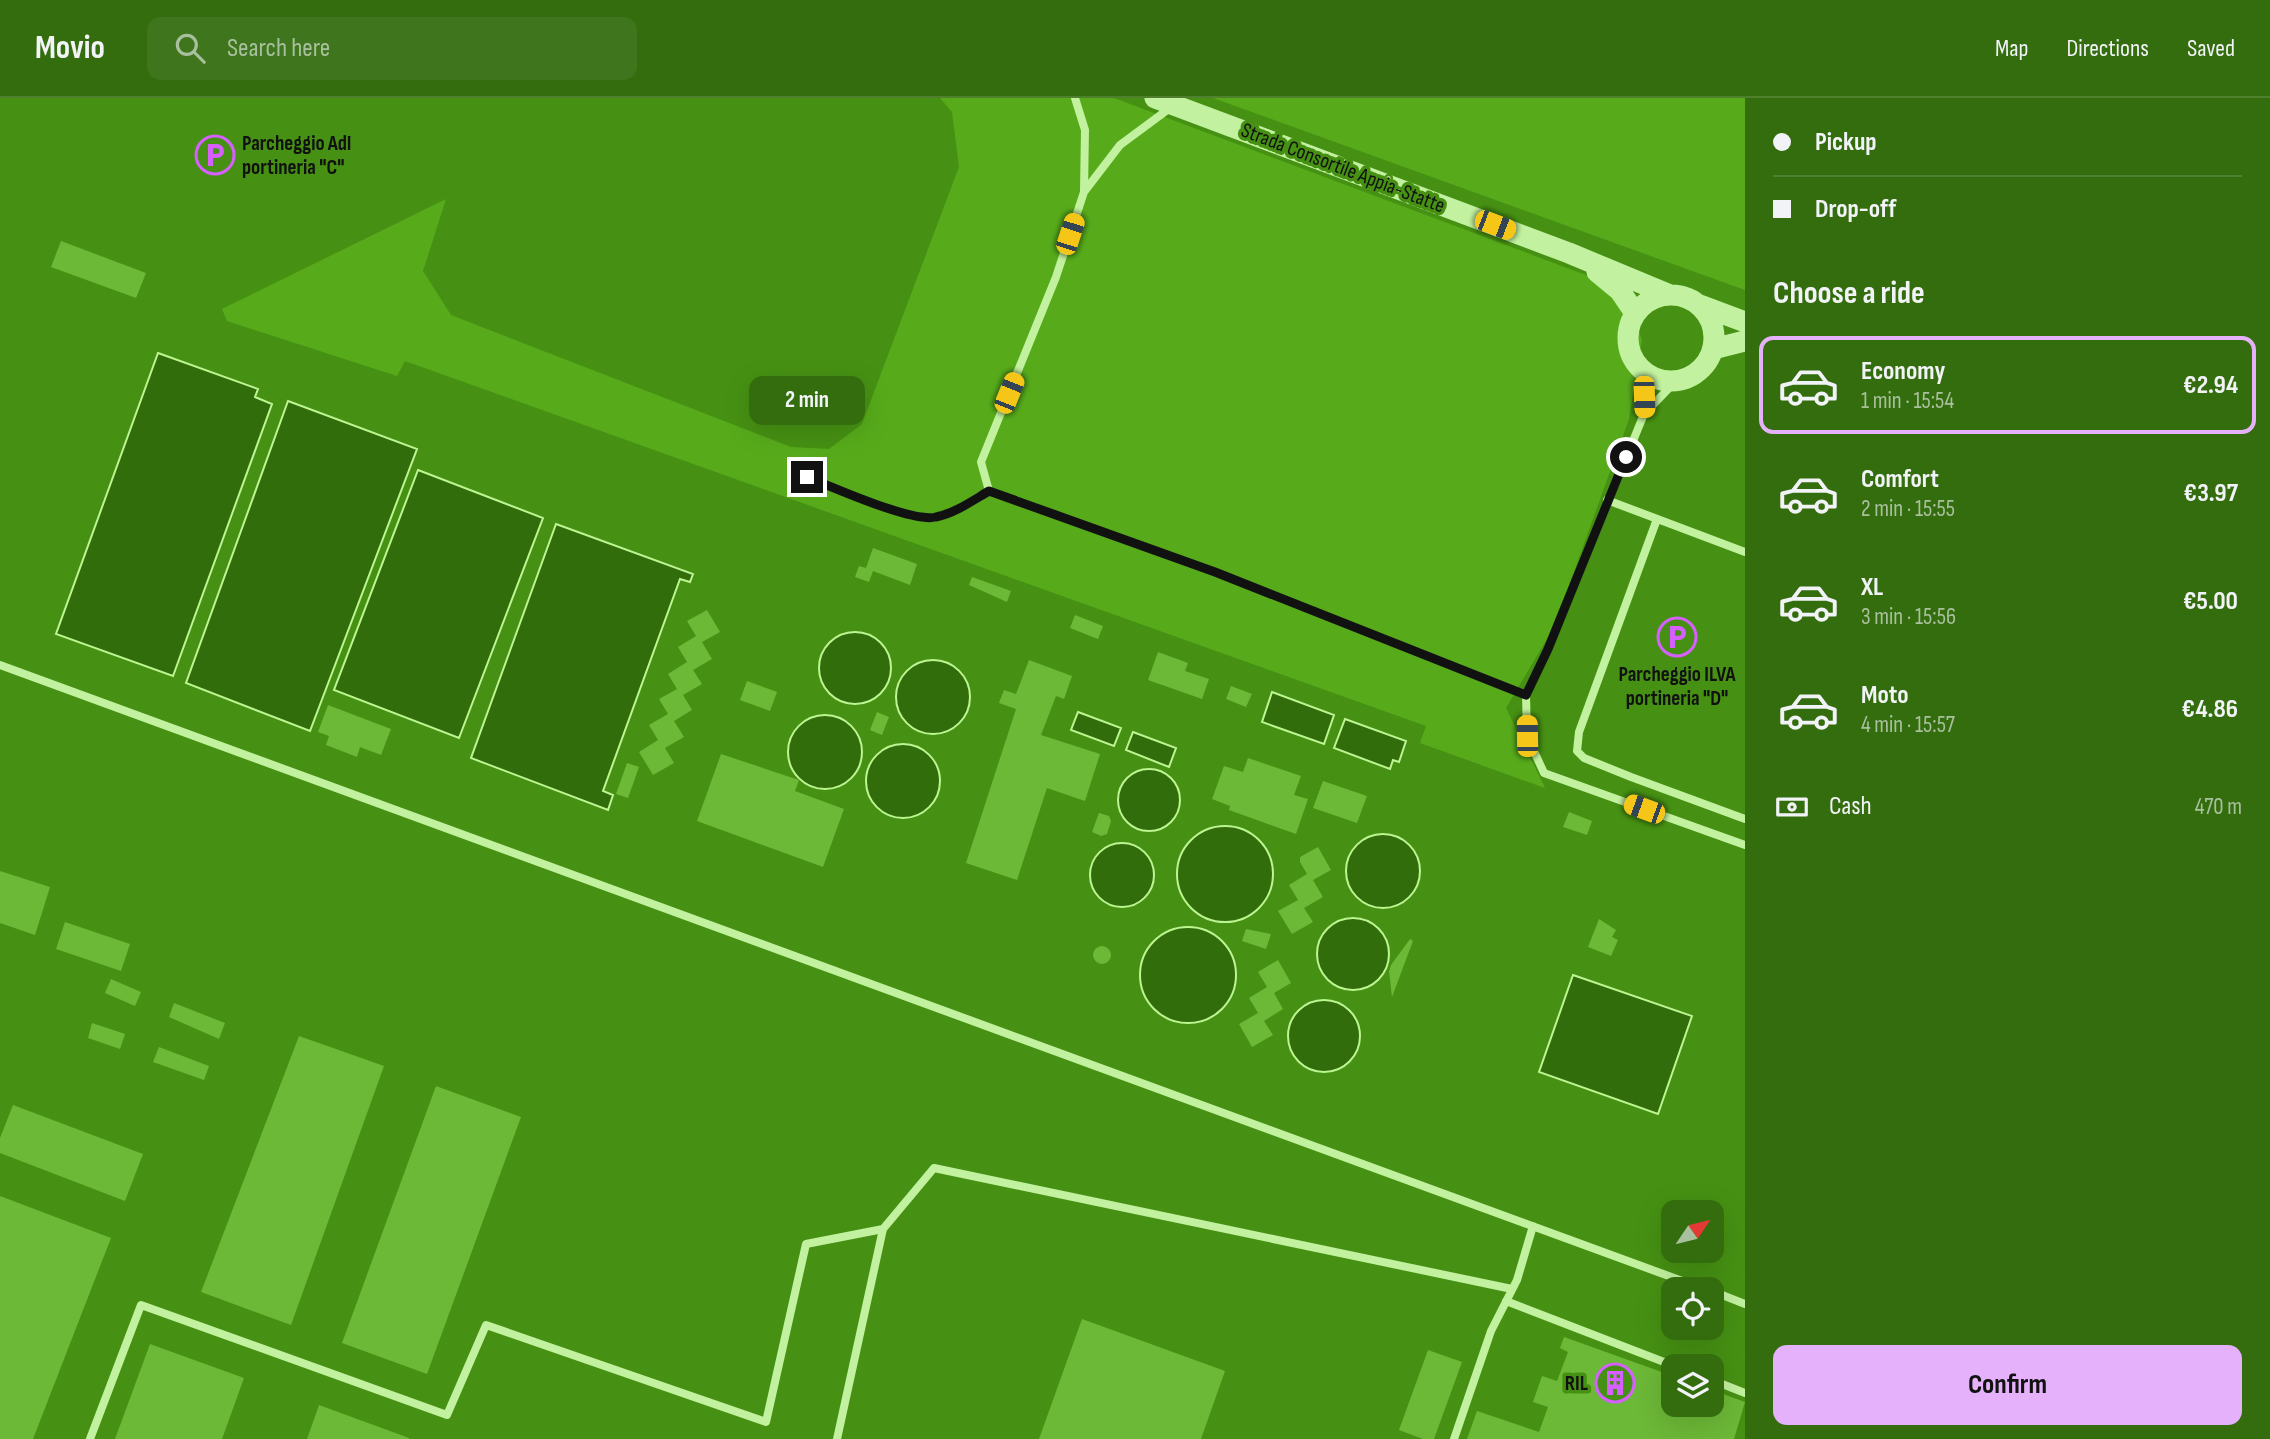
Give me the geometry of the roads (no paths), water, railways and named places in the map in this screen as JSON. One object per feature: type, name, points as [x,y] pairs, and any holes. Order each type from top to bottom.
[{"type":"street","name":"Strada Consortile Appia-Statte","points":[[1165,101],[1569,253],[1670,295]]},
{"type":"street","name":"Strada Consortile Appia-Statte","points":[[1569,253],[1620,291],[1635,313]]},
{"type":"street","points":[[1700,305],[1713,326],[1713,349],[1708,361],[1699,371],[1675,382],[1663,381],[1642,371],[1629,350],[1627,337],[1635,313],[1644,303],[1670,295],[1691,299],[1745,322]]},
{"type":"street","points":[[1713,349],[1745,341]]},
{"type":"lane","points":[[989,491],[981,462],[1056,277],[1084,192],[1085,130],[1075,98]]},
{"type":"lane","points":[[1084,192],[1120,145],[1165,101]]},
{"type":"lane","points":[[1642,371],[1644,414]]},
{"type":"lane","points":[[1675,382],[1644,414],[1607,500],[1548,649],[1526,695],[1527,736],[1544,773],[1745,845]]},
{"type":"lane","points":[[807,477],[901,513],[933,519],[955,511],[989,491]]},
{"type":"lane","points":[[989,491],[1215,572],[1526,695]]},
{"type":"lane","points":[[1607,500],[1745,552]]},
{"type":"lane","points":[[1657,519],[1579,732],[1577,751],[1584,758],[1745,820]]},
{"type":"lane","points":[[0,665],[1671,1277]]},
{"type":"lane","points":[[837,1439],[883,1229],[934,1168],[1512,1289]]},
{"type":"lane","points":[[1454,1439],[1491,1331],[1512,1289],[1533,1226]]},
{"type":"lane","points":[[90,1439],[141,1305],[447,1415],[486,1325],[766,1422],[806,1244],[883,1229]]},
{"type":"lane","points":[[1724,1296],[1745,1304]]},
{"type":"lane","points":[[1506,1301],[1661,1361]]},
{"type":"lane","points":[[1724,1385],[1745,1393]]},
{"type":"place","name":"Parcheggio AdI portineria \"C\"","points":[[215,155]]},
{"type":"place","name":"Parcheggio ILVA portineria \"D\"","points":[[1677,637]]},
{"type":"place","name":"RIL","points":[[1615,1383]]}]
